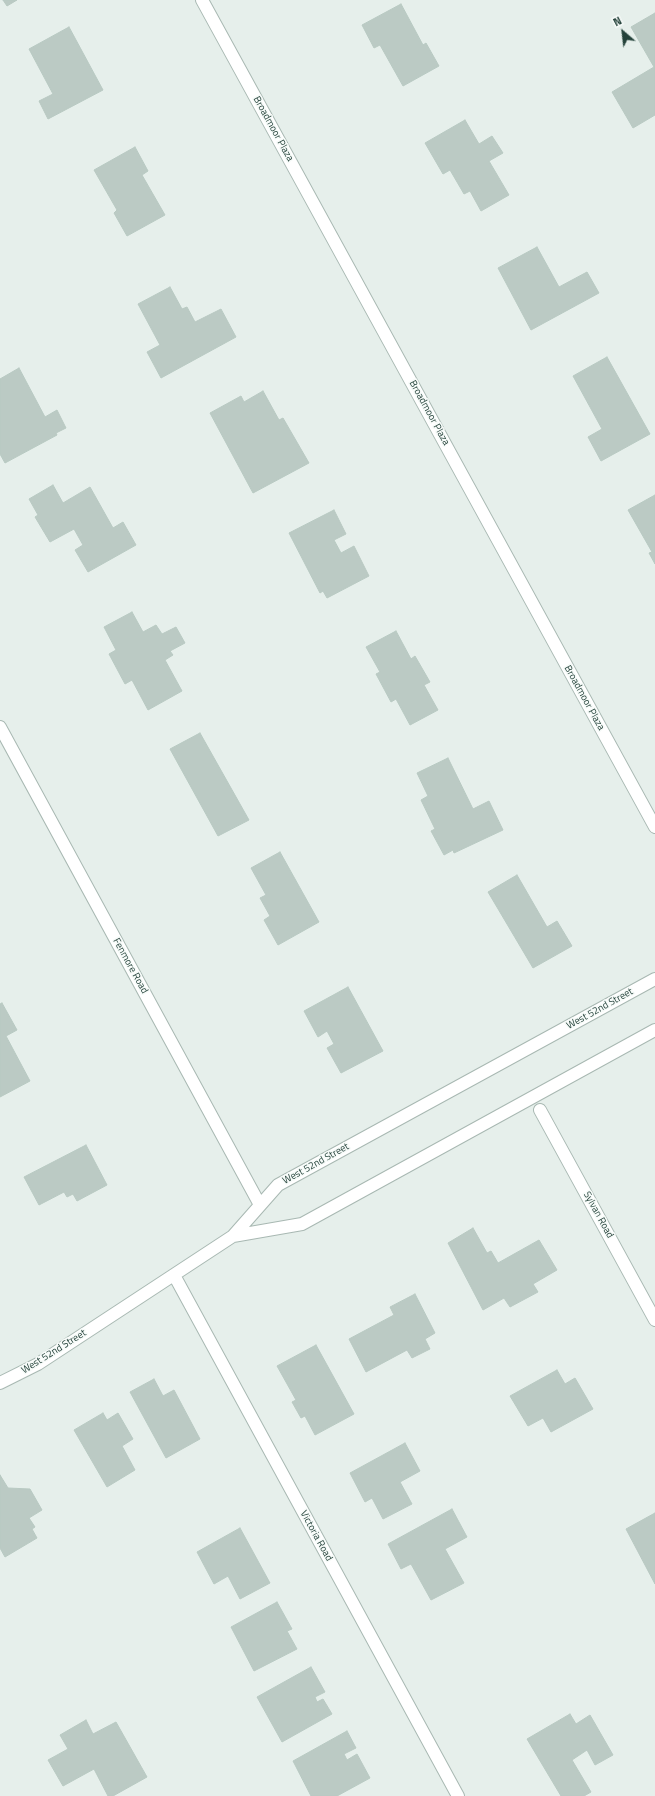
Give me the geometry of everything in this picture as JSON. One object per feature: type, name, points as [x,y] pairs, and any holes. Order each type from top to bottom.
[{"type":"street","name":"Broadmoor Plaza","points":[[202,0],[655,827]]},
{"type":"street","name":"Fenmore Road","points":[[0,727],[260,1205]]},
{"type":"street","name":"West 52nd Street","points":[[0,1383],[38,1364],[233,1236],[278,1185],[655,979]]},
{"type":"street","points":[[233,1236],[302,1224],[655,1030]]},
{"type":"street","name":"Sylvan Road","points":[[540,1110],[655,1320]]},
{"type":"street","name":"Victoria Road","points":[[174,1275],[458,1796]]},
{"type":"building","points":[[3,0],[17,0],[7,6]]},
{"type":"building","points":[[401,4],[423,45],[426,43],[439,66],[403,86],[380,45],[374,48],[362,25]]},
{"type":"building","points":[[655,13],[655,115],[633,128],[612,92],[654,67],[631,27]]},
{"type":"building","points":[[69,27],[103,90],[48,119],[39,101],[53,94],[29,49]]},
{"type":"building","points":[[465,120],[479,144],[492,136],[503,153],[489,161],[509,195],[481,211],[470,191],[464,194],[450,170],[443,174],[425,143]]},
{"type":"building","points":[[135,147],[148,171],[142,175],[165,215],[127,236],[114,213],[117,210],[94,170]]},
{"type":"building","points":[[537,247],[559,287],[587,272],[599,293],[531,330],[498,268]]},
{"type":"building","points":[[170,287],[182,309],[187,307],[195,322],[221,309],[236,337],[161,378],[147,352],[160,345],[138,304]]},
{"type":"building","points":[[607,357],[650,434],[601,461],[588,437],[602,429],[573,376]]},
{"type":"building","points":[[19,368],[45,417],[57,410],[66,428],[56,433],[57,435],[5,463],[0,454],[0,379]]},
{"type":"building","points":[[263,391],[279,420],[283,418],[309,463],[253,493],[210,413],[241,396],[244,402]]},
{"type":"building","points":[[53,485],[63,503],[90,487],[113,528],[123,522],[136,545],[88,572],[75,550],[83,545],[74,529],[50,542],[35,517],[38,515],[29,499]]},
{"type":"building","points":[[655,495],[655,564],[649,553],[652,552],[628,510]]},
{"type":"building","points":[[334,510],[346,534],[334,540],[341,553],[354,546],[369,576],[327,598],[323,591],[320,593],[289,533]]},
{"type":"building","points":[[132,612],[143,632],[156,625],[162,634],[176,627],[185,643],[170,651],[173,655],[165,660],[182,691],[148,710],[132,680],[125,684],[109,654],[116,650],[104,627]]},
{"type":"building","points":[[396,631],[411,659],[415,656],[430,682],[424,685],[438,710],[410,725],[396,699],[391,702],[376,674],[380,672],[366,647]]},
{"type":"building","points":[[200,733],[249,820],[218,836],[170,749]]},
{"type":"building","points":[[448,758],[473,809],[489,801],[503,830],[454,853],[453,850],[444,855],[431,831],[435,829],[421,800],[428,796],[417,773]]},
{"type":"building","points":[[280,852],[319,922],[278,945],[264,920],[270,916],[260,898],[266,895],[251,868]]},
{"type":"building","points":[[517,875],[547,927],[557,921],[572,946],[533,968],[488,892]]},
{"type":"building","points":[[348,987],[383,1051],[341,1073],[327,1048],[334,1044],[327,1031],[318,1037],[304,1011]]},
{"type":"building","points":[[2,1003],[17,1030],[6,1036],[30,1081],[0,1097],[0,1004]]},
{"type":"building","points":[[86,1145],[107,1185],[77,1201],[73,1194],[67,1197],[64,1192],[39,1205],[24,1177]]},
{"type":"building","points":[[473,1228],[487,1253],[491,1251],[498,1263],[539,1240],[557,1270],[533,1284],[538,1292],[510,1307],[504,1298],[483,1310],[448,1243]]},
{"type":"building","points":[[415,1294],[435,1333],[425,1339],[430,1349],[412,1358],[407,1350],[366,1372],[349,1339],[394,1315],[390,1307]]},
{"type":"building","points":[[316,1345],[354,1414],[315,1435],[305,1416],[301,1418],[292,1402],[296,1400],[277,1366]]},
{"type":"building","points":[[557,1370],[565,1384],[575,1378],[593,1409],[551,1432],[543,1418],[528,1426],[510,1396]]},
{"type":"building","points":[[154,1379],[163,1396],[174,1390],[200,1439],[166,1458],[130,1392]]},
{"type":"building","points":[[103,1413],[107,1420],[118,1413],[133,1439],[122,1446],[135,1470],[107,1487],[74,1430]]},
{"type":"building","points":[[405,1443],[420,1471],[400,1482],[412,1504],[383,1519],[372,1498],[365,1502],[350,1473]]},
{"type":"building","points":[[0,1475],[8,1488],[30,1489],[42,1510],[29,1518],[35,1527],[32,1529],[37,1538],[5,1557],[0,1548]]},
{"type":"building","points":[[452,1509],[467,1537],[445,1549],[464,1583],[431,1600],[411,1564],[401,1569],[388,1544]]},
{"type":"building","points":[[655,1513],[655,1584],[626,1529]]},
{"type":"building","points":[[240,1528],[270,1583],[240,1599],[228,1576],[214,1584],[197,1552]]},
{"type":"building","points":[[277,1602],[292,1629],[287,1631],[297,1649],[254,1671],[231,1627]]},
{"type":"building","points":[[311,1667],[325,1692],[315,1697],[317,1702],[323,1699],[332,1714],[282,1742],[257,1697]]},
{"type":"building","points":[[570,1714],[576,1724],[590,1715],[613,1755],[595,1765],[587,1750],[572,1760],[591,1792],[584,1796],[561,1796],[527,1739]]},
{"type":"building","points":[[86,1720],[93,1734],[116,1722],[147,1777],[113,1796],[108,1796],[94,1769],[63,1786],[48,1760],[68,1749],[60,1735]]},
{"type":"building","points":[[347,1731],[356,1748],[344,1754],[347,1760],[357,1754],[370,1778],[337,1796],[311,1796],[293,1761]]}]
